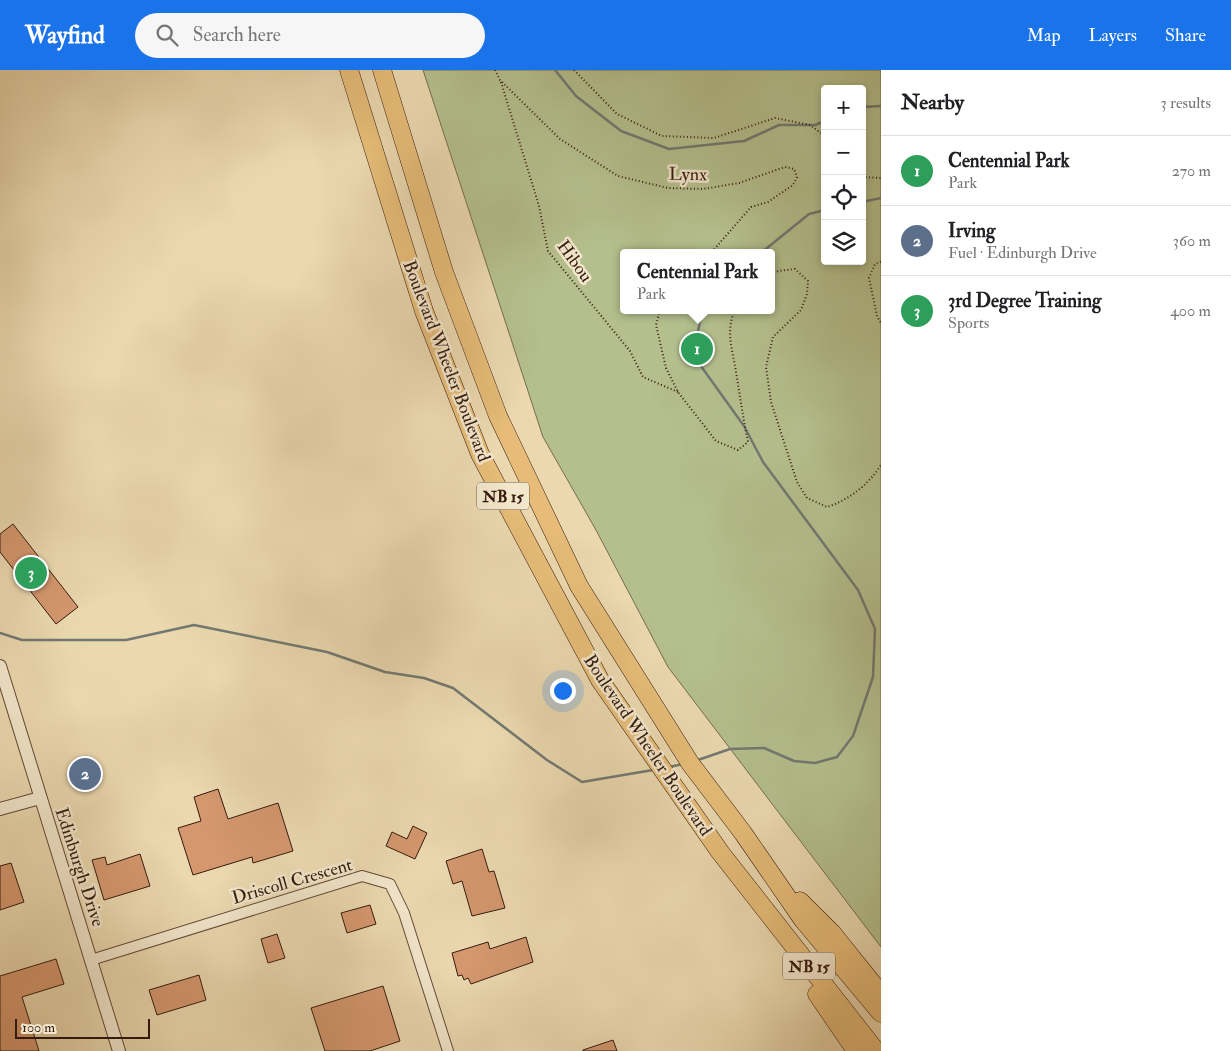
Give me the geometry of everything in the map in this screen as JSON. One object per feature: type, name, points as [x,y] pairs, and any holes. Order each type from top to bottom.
[{"type":"highway","name":"Boulevard Wheeler Boulevard","points":[[349,70],[424,311],[480,454],[600,680],[742,881],[876,1051]]},
{"type":"highway","name":"Boulevard Wheeler Boulevard","points":[[382,70],[444,272],[498,416],[579,586],[690,762],[767,866],[803,920],[881,1013]]},
{"type":"highway","points":[[767,866],[832,933],[881,994]]},
{"type":"highway","points":[[742,881],[856,1051]]},
{"type":"street","name":"Edinburgh Drive","points":[[0,666],[119,1051]]},
{"type":"street","points":[[0,809],[40,798]]},
{"type":"street","name":"Driscoll Crescent","points":[[91,960],[362,876],[390,884],[404,913],[448,1051]]},
{"type":"path","name":"Lynx","points":[[496,70],[500,80],[560,139],[618,176],[668,188],[703,189],[739,183],[785,167],[794,169],[797,177],[793,185],[768,202],[751,207],[714,249]]},
{"type":"path","points":[[574,70],[617,114],[662,136],[714,138],[775,118],[808,124],[821,133]]},
{"type":"path","name":"Hibou","points":[[500,80],[539,206],[548,251],[630,351],[643,377],[678,392]]},
{"type":"path","points":[[866,177],[881,178]]},
{"type":"path","points":[[881,262],[875,264],[869,278],[877,316],[881,322]]},
{"type":"path","points":[[775,273],[795,270],[808,281],[807,294],[801,310],[773,337],[766,366],[771,402],[797,482],[807,498],[827,507],[846,501],[875,474],[881,465]]},
{"type":"path","points":[[659,314],[656,325],[666,368],[678,392],[716,441],[738,450],[748,442],[741,412],[736,369],[729,344],[732,314]]},
{"type":"green space","points":[[423,70],[881,70],[881,947],[668,667],[596,530],[543,437]]},
{"type":"building","points":[[13,524],[78,607],[56,624],[0,552],[0,534]]},
{"type":"building","points":[[218,789],[228,819],[278,803],[293,851],[253,863],[252,857],[193,875],[178,828],[201,821],[194,797]]},
{"type":"building","points":[[413,826],[427,833],[415,859],[386,846],[392,832],[407,839]]},
{"type":"building","points":[[482,849],[489,872],[494,871],[505,908],[472,916],[462,881],[453,884],[446,861]]},
{"type":"building","points":[[140,854],[150,886],[104,900],[92,860],[105,857],[107,865]]},
{"type":"building","points":[[11,863],[24,902],[0,910],[0,866]]},
{"type":"building","points":[[370,905],[376,924],[347,933],[341,913]]},
{"type":"building","points":[[277,934],[285,958],[268,963],[261,939]]},
{"type":"building","points":[[526,937],[533,962],[471,984],[468,978],[464,980],[462,975],[458,976],[452,953],[488,942],[490,949]]},
{"type":"building","points":[[56,959],[64,984],[22,997],[39,1051],[0,1051],[0,976]]},
{"type":"building","points":[[199,975],[206,1000],[157,1015],[149,990]]},
{"type":"building","points":[[383,986],[400,1041],[370,1051],[325,1051],[311,1008]]},
{"type":"building","points":[[613,1040],[617,1051],[583,1051],[583,1050]]},
{"type":"waterway","points":[[555,70],[576,96],[621,131],[669,149],[744,141],[779,125],[815,125],[821,123]]},
{"type":"waterway","points":[[866,107],[881,106]]},
{"type":"waterway","points":[[866,201],[881,198]]},
{"type":"waterway","points":[[766,249],[809,214],[821,211]]},
{"type":"waterway","points":[[695,761],[730,749],[764,748],[794,761],[815,763],[837,757],[853,736],[873,677],[875,629],[858,590],[763,462],[744,426],[693,355],[703,314]]},
{"type":"waterway","points":[[0,633],[22,640],[126,640],[194,625],[327,652],[385,672],[424,678],[453,688],[547,760],[582,782],[653,770]]},
{"type":"waterway","points":[[669,767],[683,764]]},
{"type":"place","name":"Centennial Park","points":[[697,349]]},
{"type":"place","name":"3rd Degree Training","points":[[31,573]]},
{"type":"place","name":"Irving","points":[[85,774]]}]
